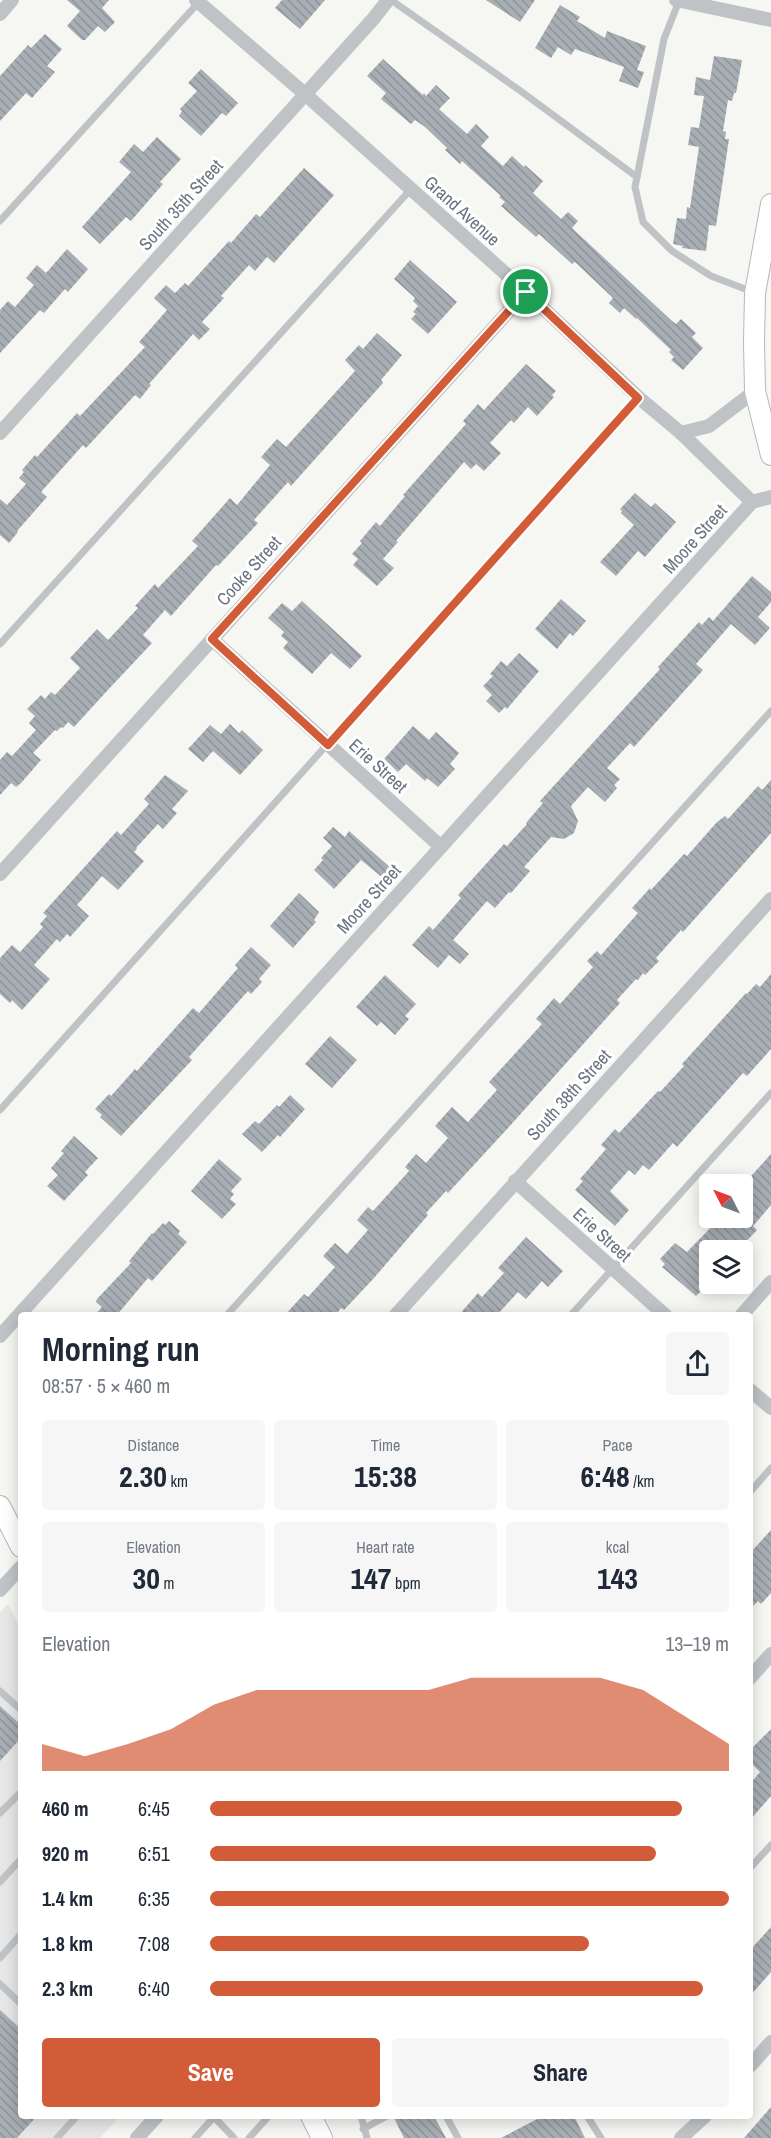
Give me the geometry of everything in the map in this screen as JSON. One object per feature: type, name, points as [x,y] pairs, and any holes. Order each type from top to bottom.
[{"type":"street","points":[[0,14],[12,0]]},
{"type":"street","name":"South 35th Street","points":[[0,433],[389,0]]},
{"type":"street","points":[[677,0],[771,20]]},
{"type":"street","name":"Grand Avenue","points":[[198,1],[526,292],[638,398],[681,433],[752,502]]},
{"type":"street","points":[[771,204],[755,293],[755,391],[771,455]]},
{"type":"street","name":"Cooke Street","points":[[0,874],[526,292]]},
{"type":"street","points":[[681,433],[709,426],[755,391]]},
{"type":"street","name":"Moore Street","points":[[22,1312],[752,502],[771,497]]},
{"type":"street","name":"Erie Street","points":[[212,639],[440,846]]},
{"type":"street","name":"South 38th Street","points":[[399,1312],[771,899]]},
{"type":"street","name":"Erie Street","points":[[515,1181],[662,1312]]},
{"type":"street","points":[[745,1312],[771,1282]]},
{"type":"street","name":"Moore Street","points":[[0,1336],[18,1316]]},
{"type":"street","points":[[753,1393],[771,1408]]},
{"type":"street","points":[[0,1506],[18,1539]]},
{"type":"street","points":[[0,1590],[18,1570]]},
{"type":"street","points":[[753,1675],[771,1654]]},
{"type":"street","points":[[753,2063],[771,2042]]},
{"type":"street","points":[[137,2138],[151,2119]]},
{"type":"street","points":[[312,2119],[322,2138]]},
{"type":"street","points":[[681,2138],[702,2119]]},
{"type":"lane","points":[[389,0],[522,92],[637,177]]},
{"type":"lane","points":[[677,0],[664,39],[635,187],[643,222],[672,251],[711,276],[755,293]]},
{"type":"lane","points":[[0,221],[198,1]]},
{"type":"lane","points":[[0,644],[411,189]]},
{"type":"lane","points":[[0,1110],[638,398]]},
{"type":"lane","points":[[230,1312],[771,711]]},
{"type":"lane","points":[[574,1312],[771,1093]]},
{"type":"lane","points":[[753,1489],[771,1468]]},
{"type":"lane","points":[[0,1691],[18,1707]]},
{"type":"lane","points":[[0,1813],[18,1794]]},
{"type":"lane","points":[[753,1865],[771,1845]]},
{"type":"lane","points":[[0,1882],[18,1862]]},
{"type":"lane","points":[[0,1958],[18,1937]]},
{"type":"lane","points":[[0,1984],[18,2001]]},
{"type":"lane","points":[[57,2138],[73,2119]]},
{"type":"lane","points":[[195,2138],[212,2119]]},
{"type":"lane","points":[[216,2119],[234,2138]]},
{"type":"lane","points":[[249,2138],[266,2119]]},
{"type":"lane","points":[[361,2119],[367,2138]]},
{"type":"lane","points":[[363,2129],[381,2119]]},
{"type":"lane","points":[[448,2119],[458,2138]]},
{"type":"lane","points":[[589,2119],[601,2138]]},
{"type":"shaded area","points":[[8,1604],[18,1623],[18,2119],[117,2119],[100,2138],[0,2138],[0,1613]]},
{"type":"building","points":[[67,0],[109,0],[102,8],[115,22],[105,32],[98,26],[85,40],[82,40],[67,26],[80,11]]},
{"type":"building","points":[[282,0],[325,0],[300,29],[275,8]]},
{"type":"building","points":[[486,0],[535,0],[520,22]]},
{"type":"building","points":[[560,5],[580,17],[577,21],[605,38],[607,31],[646,46],[637,70],[644,72],[638,88],[619,81],[624,67],[575,49],[571,55],[558,47],[551,58],[535,48]]},
{"type":"building","points":[[45,34],[62,49],[47,66],[55,72],[32,98],[26,93],[0,121],[0,76],[28,45],[31,48]]},
{"type":"building","points":[[714,56],[742,60],[736,93],[732,101],[728,100],[723,131],[726,132],[725,139],[729,139],[716,226],[709,225],[706,251],[682,248],[683,246],[673,244],[677,218],[686,219],[687,207],[690,208],[699,147],[688,145],[691,127],[699,128],[704,96],[694,95],[696,77],[710,80]]},
{"type":"building","points":[[383,59],[423,95],[424,93],[426,96],[436,85],[450,98],[439,109],[467,134],[476,124],[489,137],[481,146],[503,166],[512,156],[524,167],[525,165],[543,181],[533,193],[561,219],[568,212],[578,221],[572,228],[672,321],[676,324],[681,319],[696,333],[692,337],[703,348],[683,370],[671,360],[674,357],[669,352],[671,350],[624,308],[620,313],[609,303],[613,298],[575,262],[572,264],[539,234],[536,237],[501,206],[505,202],[499,197],[501,196],[462,161],[460,164],[425,127],[415,120],[411,124],[381,99],[386,93],[367,76]]},
{"type":"building","points":[[201,69],[238,103],[226,116],[222,113],[201,136],[179,116],[182,111],[180,109],[197,91],[188,83]]},
{"type":"building","points":[[157,137],[181,159],[160,182],[163,184],[131,221],[126,217],[100,244],[82,227],[131,172],[119,162],[134,144],[143,152]]},
{"type":"building","points":[[304,168],[334,195],[274,263],[267,257],[255,271],[249,265],[221,296],[224,298],[202,322],[210,329],[199,340],[193,334],[149,384],[151,385],[140,399],[135,395],[86,448],[83,445],[41,492],[47,497],[9,543],[0,535],[0,499],[7,505],[26,484],[19,478],[24,472],[22,470],[35,455],[37,457],[77,413],[80,416],[145,347],[139,342],[167,310],[154,298],[166,285],[175,293],[185,283],[188,286],[256,214],[260,217]]},
{"type":"building","points":[[67,249],[88,269],[68,292],[65,289],[44,313],[40,310],[0,353],[0,310],[8,301],[15,307],[34,285],[26,278],[37,265],[46,273]]},
{"type":"building","points":[[410,260],[457,302],[428,334],[411,319],[416,314],[413,312],[418,306],[413,301],[415,298],[394,279]]},
{"type":"building","points":[[377,333],[402,355],[381,380],[383,383],[291,486],[288,482],[254,520],[258,523],[218,566],[216,565],[171,616],[165,610],[143,635],[152,643],[74,727],[68,722],[63,728],[55,730],[33,753],[41,760],[21,783],[16,787],[11,783],[0,795],[0,760],[7,752],[12,756],[36,730],[29,723],[35,716],[27,709],[41,695],[45,699],[51,692],[55,695],[80,668],[70,658],[97,629],[108,640],[138,608],[135,606],[155,584],[158,588],[198,546],[192,541],[230,498],[237,505],[270,465],[261,457],[277,439],[286,447],[355,371],[345,360],[359,345],[363,349]]},
{"type":"building","points":[[526,364],[556,391],[552,395],[554,397],[537,416],[528,407],[514,423],[511,420],[490,443],[501,453],[484,471],[476,464],[471,469],[464,462],[383,559],[394,568],[377,586],[353,565],[358,559],[352,554],[362,543],[360,541],[376,522],[380,526],[405,496],[403,495],[466,424],[463,421],[478,404],[484,410]]},
{"type":"building","points":[[635,493],[651,507],[655,503],[676,522],[645,557],[638,551],[616,576],[600,562],[634,525],[621,513],[620,509]]},
{"type":"building","points":[[752,576],[771,592],[771,602],[758,617],[770,628],[755,645],[731,624],[696,664],[703,670],[634,747],[630,743],[607,768],[620,779],[614,785],[617,788],[605,802],[588,787],[571,806],[578,821],[574,833],[564,839],[551,837],[524,867],[530,871],[511,893],[509,892],[495,908],[487,901],[453,940],[469,954],[460,964],[449,955],[438,968],[412,945],[429,926],[433,930],[461,898],[458,895],[504,844],[507,846],[527,824],[543,803],[540,801],[660,669],[658,667],[699,622],[702,625],[709,617],[713,621]]},
{"type":"building","points":[[561,599],[586,621],[573,636],[570,633],[557,649],[535,629]]},
{"type":"building","points":[[302,601],[362,656],[350,669],[331,653],[312,674],[283,648],[288,642],[281,636],[284,632],[268,618],[282,603],[292,611]]},
{"type":"building","points":[[519,653],[539,671],[507,709],[505,707],[499,713],[486,701],[492,695],[483,686],[493,676],[490,674],[501,661],[507,666]]},
{"type":"building","points":[[230,724],[239,733],[242,730],[263,750],[240,775],[213,751],[203,762],[188,749],[210,725],[221,734]]},
{"type":"building","points":[[413,726],[429,740],[436,732],[459,753],[450,764],[455,769],[438,787],[427,778],[425,781],[406,764],[398,772],[384,759]]},
{"type":"building","points":[[165,775],[188,791],[172,809],[177,813],[163,829],[158,824],[136,848],[134,852],[144,861],[118,890],[102,876],[77,905],[89,916],[70,937],[67,934],[60,942],[57,939],[34,965],[50,979],[22,1010],[12,1000],[10,1003],[0,994],[0,958],[12,945],[20,952],[43,927],[40,924],[47,916],[43,913],[117,831],[121,835],[149,804],[144,799]]},
{"type":"building","points":[[771,780],[771,833],[683,932],[681,930],[656,958],[659,961],[645,975],[643,973],[638,980],[636,979],[617,1000],[620,1003],[508,1128],[448,1193],[446,1191],[426,1213],[428,1215],[374,1278],[344,1310],[341,1308],[338,1312],[288,1312],[304,1294],[308,1297],[335,1267],[323,1256],[335,1243],[347,1254],[368,1230],[357,1220],[368,1207],[373,1211],[409,1171],[405,1167],[416,1154],[426,1163],[448,1138],[435,1126],[452,1107],[468,1122],[497,1090],[489,1082],[542,1024],[536,1019],[554,998],[560,1004],[593,967],[587,961],[597,951],[601,955],[638,913],[632,908],[650,888],[651,890],[684,854],[687,856],[717,822],[725,816],[728,819],[758,786],[762,790]]},
{"type":"building","points":[[333,827],[345,837],[349,831],[392,869],[383,878],[361,860],[334,889],[314,870],[332,846],[323,838]]},
{"type":"building","points":[[299,893],[319,912],[314,920],[316,922],[293,948],[270,926]]},
{"type":"building","points":[[251,947],[271,965],[259,979],[262,982],[251,994],[248,991],[189,1057],[192,1060],[121,1136],[100,1117],[102,1115],[95,1109],[109,1094],[111,1096],[135,1069],[137,1071],[193,1008],[199,1013],[238,968],[235,965]]},
{"type":"building","points":[[771,974],[771,1049],[747,1076],[743,1073],[677,1147],[673,1143],[649,1170],[643,1165],[635,1175],[629,1170],[610,1191],[629,1210],[615,1226],[575,1190],[583,1181],[580,1179],[606,1149],[601,1145],[615,1129],[619,1133],[658,1091],[660,1092],[746,993],[756,984],[760,987]]},
{"type":"building","points":[[385,975],[416,1004],[405,1016],[409,1019],[395,1035],[381,1022],[377,1026],[356,1007]]},
{"type":"building","points":[[330,1036],[357,1060],[332,1088],[305,1064]]},
{"type":"building","points":[[290,1095],[305,1109],[280,1137],[278,1135],[262,1152],[242,1134],[255,1121],[259,1124]]},
{"type":"building","points":[[74,1136],[98,1158],[85,1172],[88,1175],[64,1201],[47,1186],[58,1175],[51,1168],[64,1153],[61,1151]]},
{"type":"building","points":[[771,1154],[771,1205],[753,1226],[753,1174]]},
{"type":"building","points":[[219,1159],[242,1179],[231,1191],[234,1194],[230,1199],[236,1204],[222,1219],[191,1191]]},
{"type":"building","points":[[169,1221],[180,1231],[178,1234],[187,1242],[152,1281],[148,1278],[119,1312],[98,1312],[102,1307],[96,1302],[97,1299],[131,1263],[129,1261],[152,1233],[163,1223],[165,1225]]},
{"type":"building","points":[[753,1226],[757,1230],[747,1240],[699,1240],[699,1293],[696,1296],[662,1267],[665,1264],[660,1259],[675,1243],[687,1252],[710,1228],[753,1228]]},
{"type":"building","points":[[526,1237],[563,1271],[548,1287],[542,1281],[526,1299],[518,1292],[500,1312],[461,1312],[478,1293],[482,1297],[504,1273],[498,1268]]},
{"type":"building","points":[[771,1530],[771,1593],[761,1604],[758,1601],[753,1606],[753,1550]]},
{"type":"building","points":[[0,1706],[18,1722],[18,1741],[0,1761]]},
{"type":"building","points":[[771,1729],[771,1796],[753,1817],[753,1780],[760,1772],[753,1765],[753,1747]]},
{"type":"building","points":[[771,1927],[771,1972],[753,1993],[753,1947]]},
{"type":"building","points":[[0,2010],[18,2026],[18,2119],[34,2119],[17,2138],[0,2138]]},
{"type":"building","points":[[771,2107],[771,2138],[744,2138]]},
{"type":"building","points":[[394,2119],[436,2119],[446,2138],[404,2138]]},
{"type":"building","points":[[537,2119],[576,2119],[585,2138],[501,2138]]},
{"type":"route","points":[[526,292],[638,398],[328,745],[212,639],[526,292]]}]
